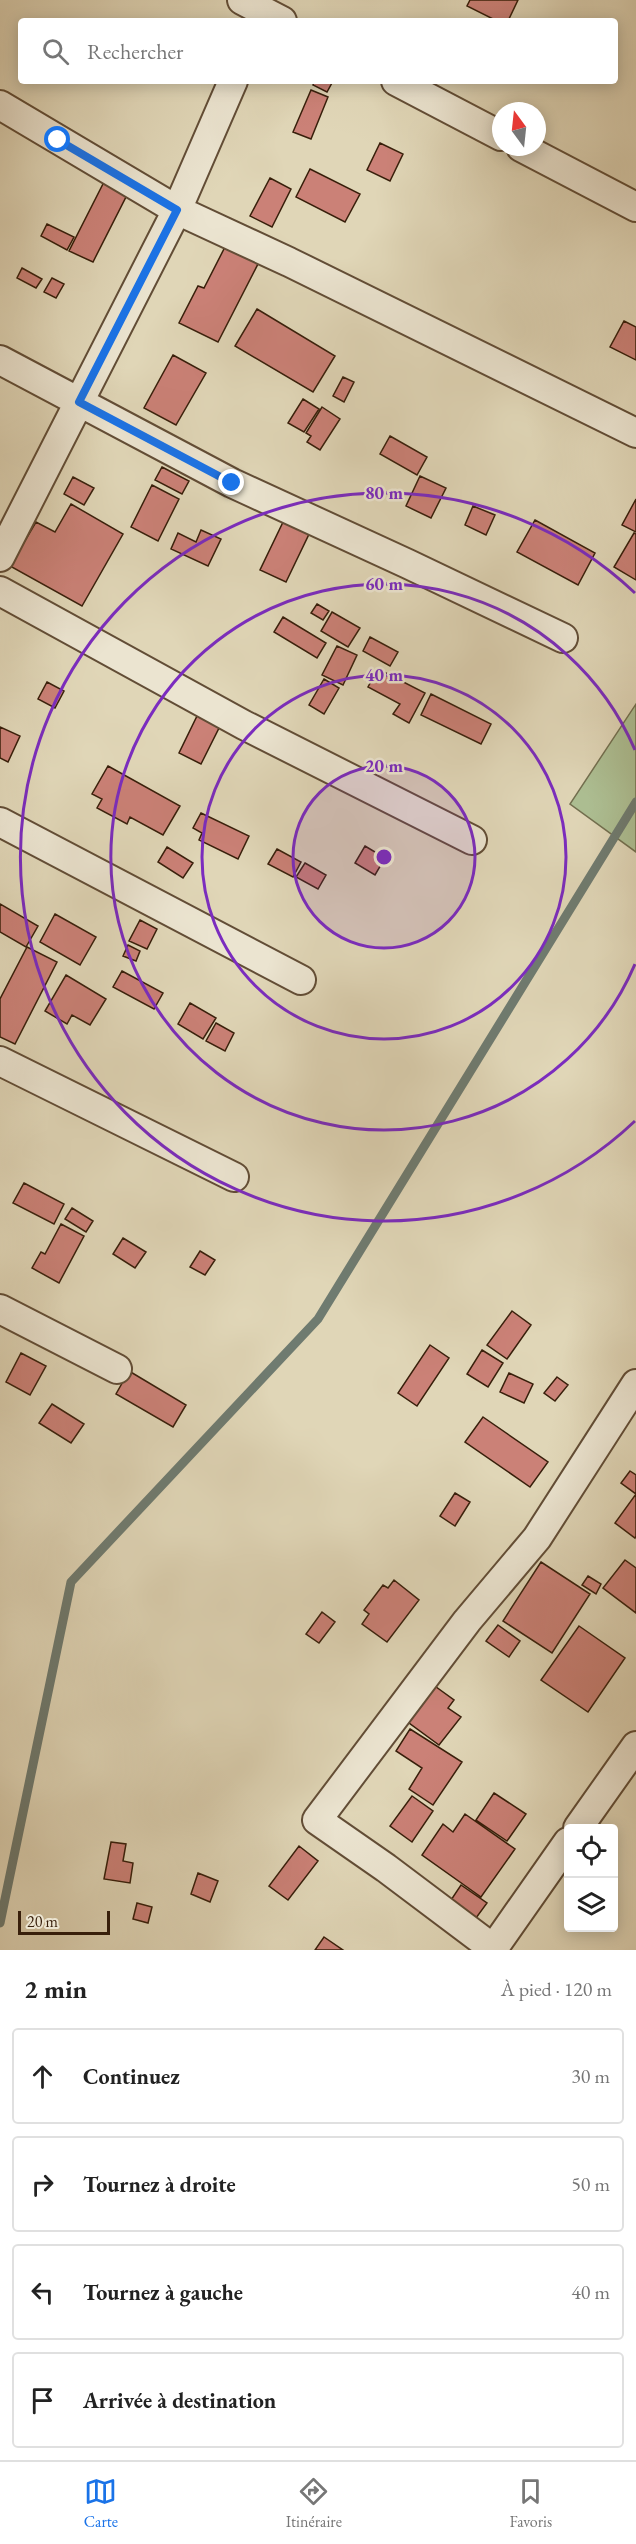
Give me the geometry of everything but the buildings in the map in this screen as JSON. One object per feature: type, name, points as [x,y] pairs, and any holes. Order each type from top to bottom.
[{"type":"street","points":[[0,557],[177,210],[232,84]]},
{"type":"street","points":[[402,84],[492,131]]},
{"type":"street","points":[[0,105],[177,210],[290,262],[636,433]]},
{"type":"street","points":[[538,156],[636,207]]},
{"type":"street","points":[[0,360],[232,483],[563,638]]},
{"type":"street","points":[[0,591],[244,725],[472,840]]},
{"type":"street","points":[[0,822],[301,980]]},
{"type":"street","points":[[0,1061],[234,1177]]},
{"type":"street","points":[[0,1309],[117,1369]]},
{"type":"street","points":[[564,1848],[494,1949],[386,1868],[317,1820],[467,1621],[537,1538],[636,1384]]},
{"type":"street","points":[[581,1824],[636,1746]]},
{"type":"green space","points":[[636,704],[636,852],[570,804]]},
{"type":"waterway","points":[[0,1923],[71,1582],[318,1319],[636,802]]},
{"type":"route","points":[[58,140],[177,210],[79,402],[232,483]]}]
